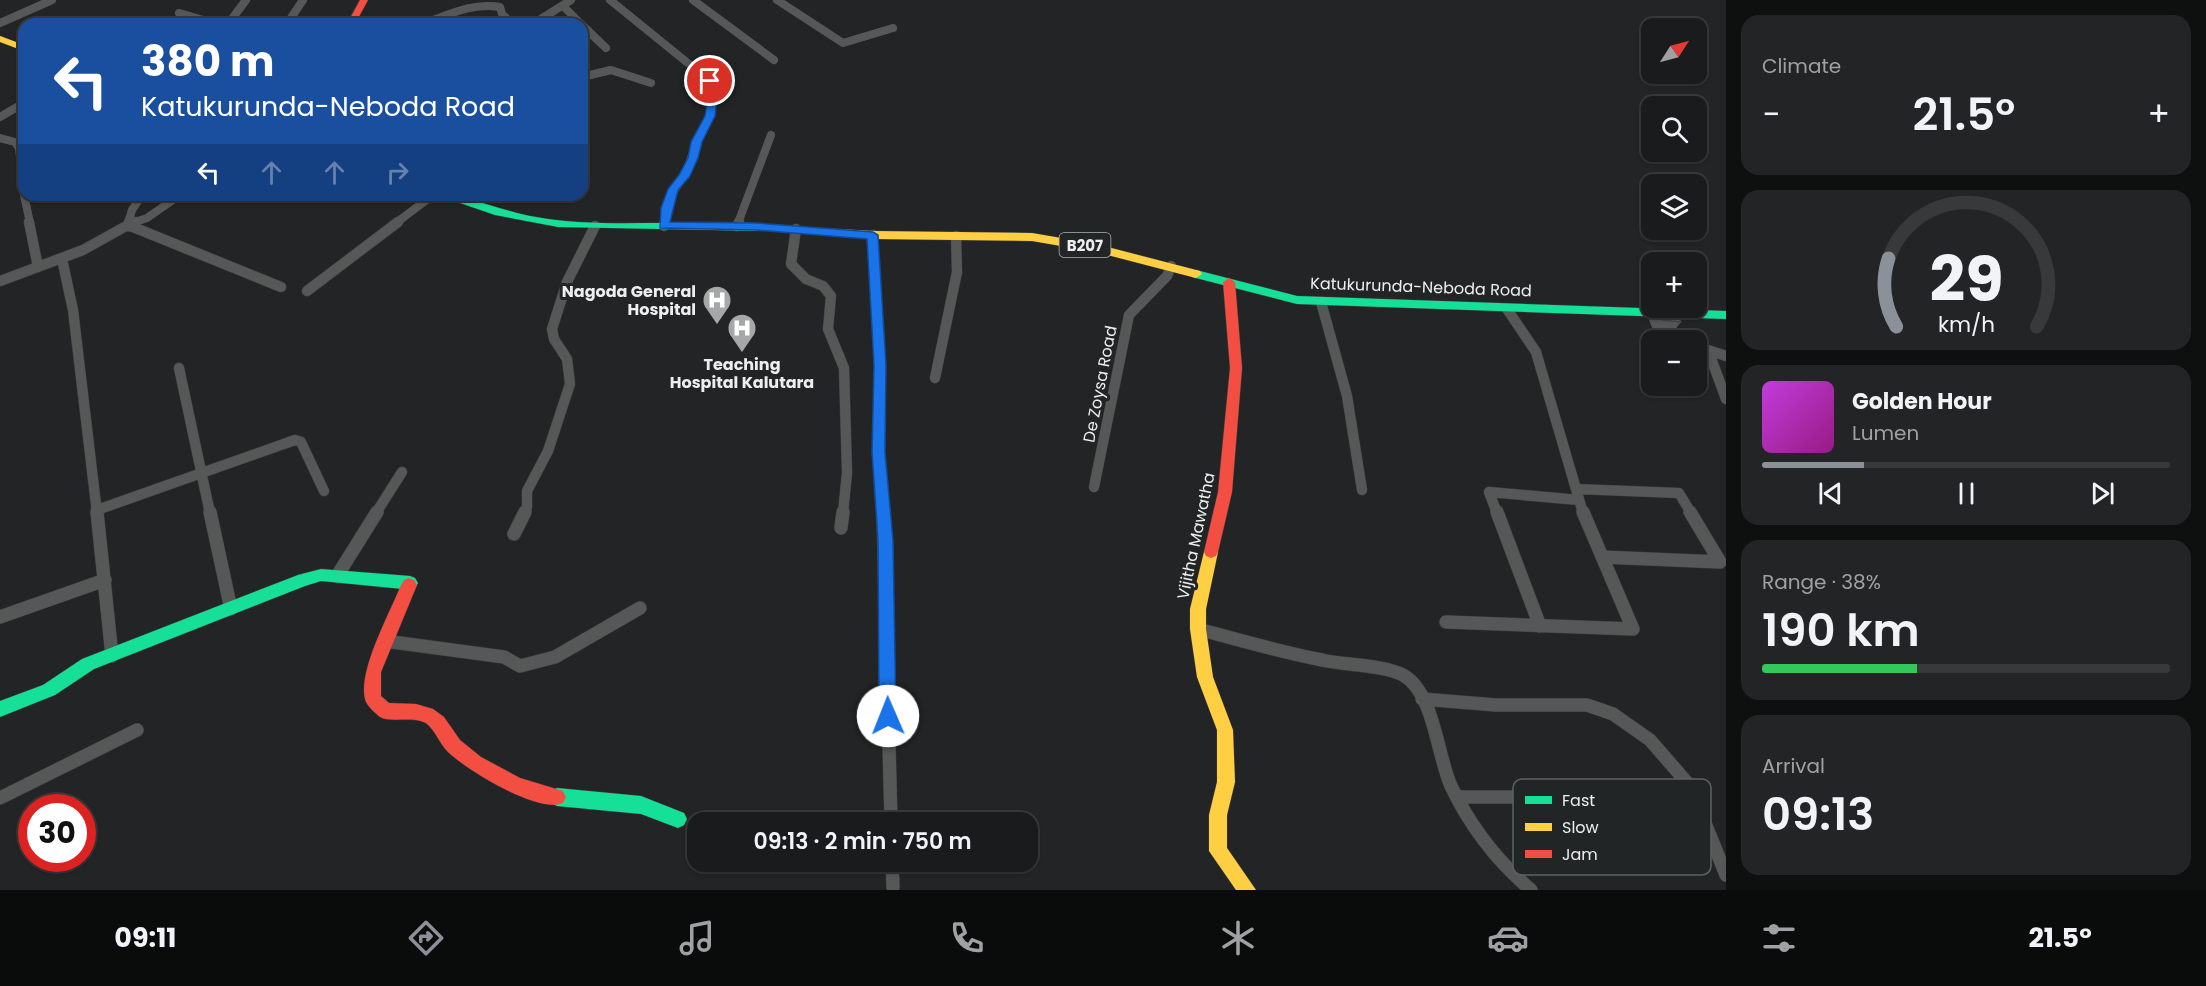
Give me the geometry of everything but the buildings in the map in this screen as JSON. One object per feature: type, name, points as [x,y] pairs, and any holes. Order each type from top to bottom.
[{"type":"main road","points":[[354,18],[364,0]]},
{"type":"main road","points":[[0,39],[18,46]]},
{"type":"main road","name":"Katukurunda-Neboda Road","points":[[463,201],[531,220],[595,226],[737,226],[873,235],[1032,237],[1063,241],[1171,266],[1298,300],[1726,315]]},
{"type":"main road","name":"Vijitha Mawatha","points":[[1229,282],[1236,368],[1225,492],[1198,609],[1198,629],[1205,678],[1225,730],[1226,782],[1218,815],[1218,851],[1247,890]]},
{"type":"main road","points":[[0,709],[49,690],[88,664],[303,580],[321,575],[410,583],[373,672],[373,699],[387,711],[420,712],[432,717],[453,746],[493,774],[545,796],[641,805],[678,819]]},
{"type":"street","points":[[0,23],[52,0]]},
{"type":"street","points":[[232,18],[246,0]]},
{"type":"street","points":[[291,18],[303,0]]},
{"type":"street","points":[[543,18],[571,0]]},
{"type":"street","points":[[610,0],[710,81],[714,91],[710,116],[696,142],[693,158],[684,176],[673,189],[664,226]]},
{"type":"street","points":[[693,0],[774,60]]},
{"type":"street","points":[[777,0],[843,43],[893,28]]},
{"type":"street","points":[[440,18],[466,9],[493,5],[500,7],[506,18]]},
{"type":"street","points":[[563,6],[576,18]]},
{"type":"street","points":[[179,13],[196,18]]},
{"type":"street","points":[[588,30],[606,48]]},
{"type":"street","points":[[588,76],[610,70],[651,83]]},
{"type":"street","points":[[0,117],[18,107]]},
{"type":"street","points":[[737,226],[771,135]]},
{"type":"street","points":[[0,138],[15,142],[18,146]]},
{"type":"street","points":[[25,201],[38,267]]},
{"type":"street","points":[[128,225],[132,210],[138,201]]},
{"type":"street","points":[[0,280],[62,258],[111,237],[128,225],[147,218],[171,201]]},
{"type":"street","points":[[307,291],[425,201]]},
{"type":"street","points":[[128,225],[281,287]]},
{"type":"street","points":[[514,534],[527,507],[527,491],[548,451],[568,394],[570,384],[567,359],[554,339],[552,329],[567,282],[595,226]]},
{"type":"street","points":[[796,229],[791,264],[806,279],[823,286],[832,300],[827,320],[828,329],[844,368],[847,473],[842,528]]},
{"type":"street","points":[[873,235],[880,365],[878,452],[885,540],[891,812]]},
{"type":"street","points":[[935,378],[957,272],[956,236]]},
{"type":"street","points":[[62,258],[73,310],[112,656]]},
{"type":"street","name":"De Zoysa Road","points":[[1094,487],[1128,315],[1167,276],[1171,266]]},
{"type":"street","points":[[1321,302],[1347,396],[1362,490]]},
{"type":"street","points":[[1446,622],[1634,629],[1578,494],[1536,352],[1507,309]]},
{"type":"street","points":[[1726,356],[1708,350],[1726,399]]},
{"type":"street","points":[[179,368],[231,609]]},
{"type":"street","points":[[97,510],[295,440],[301,442],[324,491]]},
{"type":"street","points":[[337,576],[402,472]]},
{"type":"street","points":[[1540,626],[1490,492],[1679,493],[1720,562],[1602,556]]},
{"type":"street","points":[[0,617],[105,580]]},
{"type":"street","points":[[385,641],[504,657],[520,666],[555,657],[640,608]]},
{"type":"street","points":[[1198,629],[1327,663],[1397,671],[1408,678],[1422,699],[1444,768],[1458,796],[1479,831],[1515,878],[1531,890]]},
{"type":"street","points":[[1422,699],[1496,705],[1587,705],[1613,714],[1650,740],[1684,779]]},
{"type":"street","points":[[0,798],[136,730]]},
{"type":"street","points":[[1458,796],[1513,796]]},
{"type":"street","points":[[1711,834],[1726,875]]},
{"type":"street","points":[[892,872],[893,886]]},
{"type":"traffic: fast","points":[[462,201],[514,216],[558,224],[766,228]]},
{"type":"traffic: fast","points":[[1196,274],[1297,300],[1726,315]]},
{"type":"traffic: fast","points":[[0,709],[49,690],[88,664],[303,580],[321,575],[410,583],[409,585]]},
{"type":"traffic: fast","points":[[557,797],[641,805],[678,819]]},
{"type":"traffic: slow","points":[[0,39],[18,46]]},
{"type":"traffic: slow","points":[[766,228],[873,235],[1032,237],[1096,248],[1196,274]]},
{"type":"traffic: slow","points":[[1211,552],[1198,609],[1198,629],[1205,677],[1225,730],[1226,782],[1218,815],[1218,851],[1247,890]]},
{"type":"traffic: jam","points":[[354,18],[364,0]]},
{"type":"traffic: jam","points":[[1211,552],[1225,492],[1236,368],[1229,282]]},
{"type":"traffic: jam","points":[[409,585],[373,672],[373,699],[386,711],[427,714],[438,723],[451,743],[475,763],[502,779],[531,791],[557,797]]},
{"type":"place","name":"Nagoda General Hospital","points":[[717,326]]},
{"type":"place","name":"Teaching Hospital Kalutara","points":[[742,354]]},
{"type":"route","points":[[710,81],[714,91],[710,116],[696,142],[693,158],[684,176],[673,189],[664,226],[737,226],[873,235],[880,365],[878,452],[885,540],[888,716]]}]
